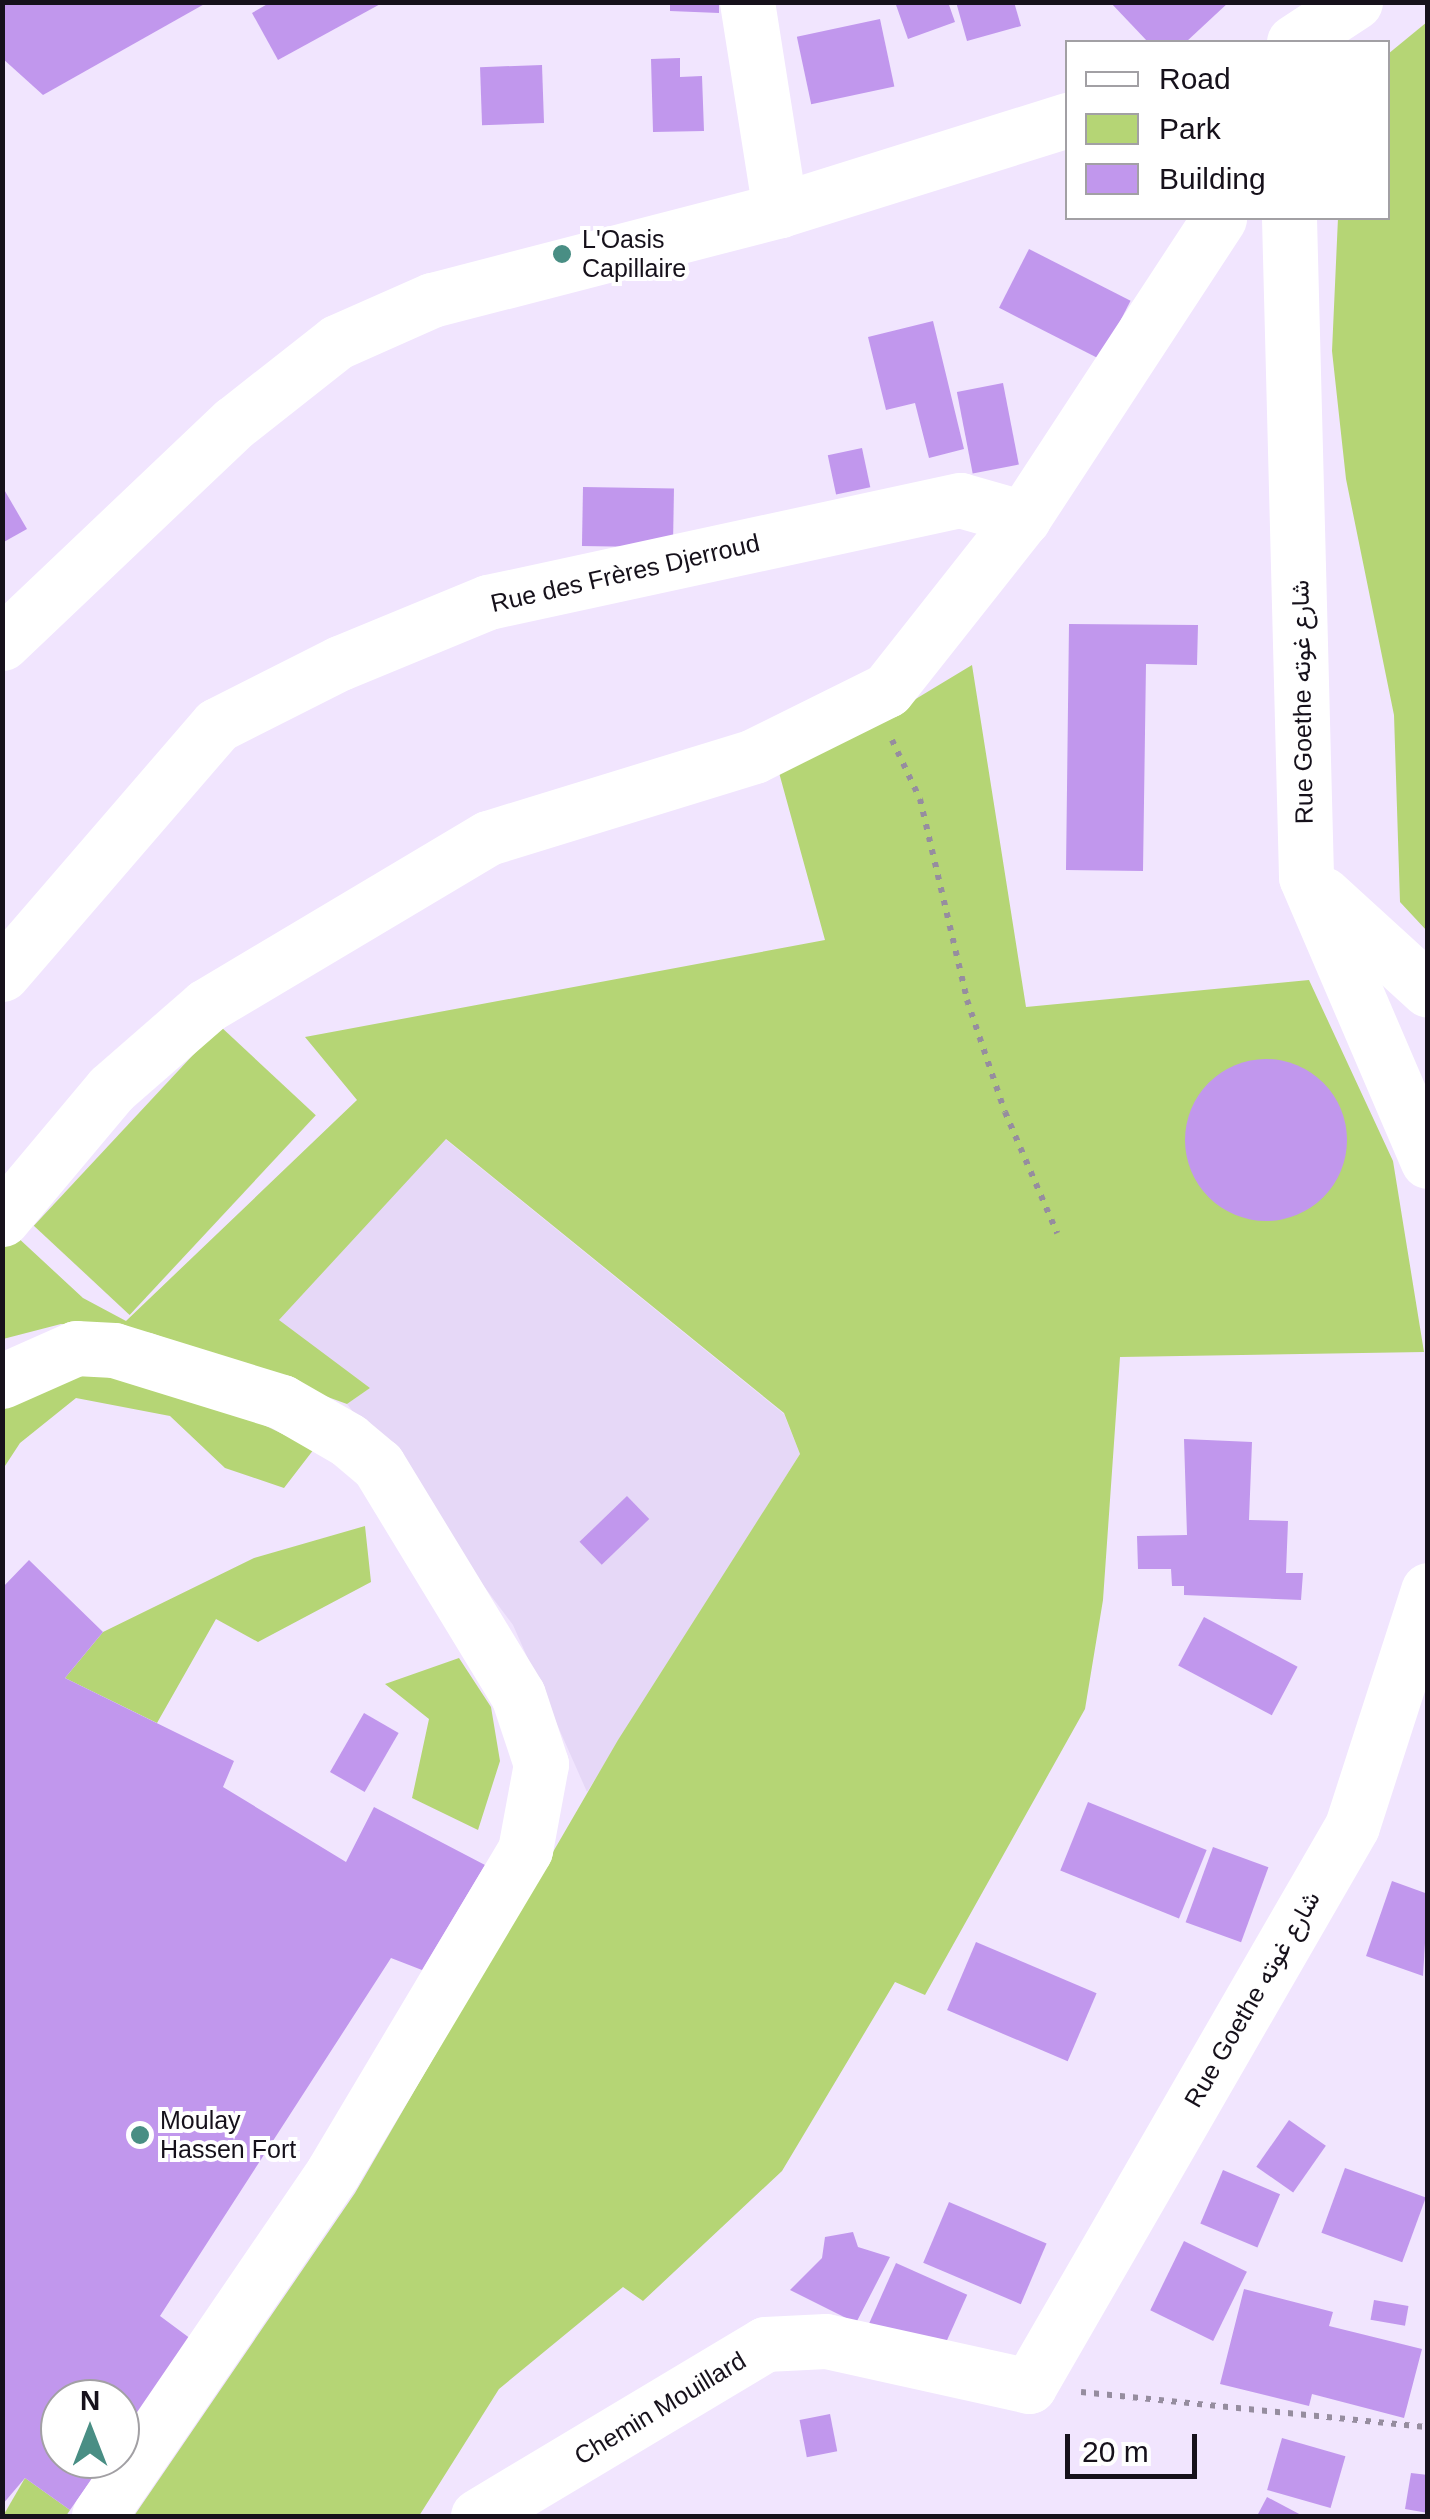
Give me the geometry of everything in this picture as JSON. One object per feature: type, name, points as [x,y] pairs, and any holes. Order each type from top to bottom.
[{"type":"street","points":[[747,2],[780,210]]},
{"type":"street","points":[[1297,40],[1355,2]]},
{"type":"street","points":[[2,643],[234,424],[337,342],[432,300],[780,210],[1065,121]]},
{"type":"street","points":[[2,1219],[111,1090],[206,1006],[488,838],[754,756],[887,690],[1023,518],[1217,220]]},
{"type":"street","name":"Rue Goethe شارع غوته","points":[[1289,220],[1306,877],[1428,1160]]},
{"type":"street","name":"Rue des Frères Djerroud","points":[[2,974],[217,724],[340,663],[488,602],[960,500],[1023,518]]},
{"type":"street","points":[[1306,877],[1428,990]]},
{"type":"street","points":[[2,1381],[76,1348],[114,1350],[282,1402],[348,1440],[378,1466],[518,1694],[541,1764],[525,1850],[334,2172],[99,2516]]},
{"type":"street","name":"Rue Goethe شارع غوته","points":[[1029,2386],[1352,1826],[1428,1590]]},
{"type":"street","name":"Chemin Mouillard","points":[[478,2516],[765,2344],[826,2341],[1029,2386]]},
{"type":"path","points":[[872,698],[920,799],[967,1000],[1058,1233]]},
{"type":"path","points":[[1029,2386],[1428,2427]]},
{"type":"shaded area","points":[[445,1139],[784,1414],[800,1454],[587,1792],[513,1625],[347,1404],[370,1388],[278,1321]]},
{"type":"green space","points":[[1427,22],[1427,931],[1400,902],[1394,715],[1346,479],[1332,351],[1338,220],[1390,220],[1390,52]]},
{"type":"green space","points":[[972,665],[1026,1007],[1309,980],[1393,1161],[1424,1352],[1120,1357],[1103,1600],[1085,1709],[925,1995],[895,1982],[782,2171],[643,2301],[623,2287],[499,2389],[419,2516],[134,2516],[355,2193],[618,1740],[800,1454],[784,1413],[446,1139],[279,1320],[370,1388],[347,1404],[151,1333],[61,1324],[3,1339],[3,1248],[15,1235],[83,1298],[126,1321],[357,1100],[305,1037],[825,940],[778,769],[861,732]]},
{"type":"green space","points":[[220,1026],[316,1115],[130,1315],[34,1226]]},
{"type":"green space","points":[[92,1364],[156,1373],[314,1449],[284,1488],[225,1468],[170,1416],[76,1398],[20,1443],[3,1469],[3,1411],[30,1383]]},
{"type":"green space","points":[[365,1526],[371,1582],[258,1642],[216,1619],[157,1723],[65,1678],[103,1632],[254,1558]]},
{"type":"green space","points":[[459,1658],[491,1707],[500,1761],[478,1830],[412,1798],[429,1719],[385,1684]]},
{"type":"green space","points":[[25,2478],[70,2510],[66,2516],[3,2516]]},
{"type":"building","points":[[2,2],[208,2],[43,95],[2,58]]},
{"type":"building","points":[[271,2],[384,2],[278,60],[252,13]]},
{"type":"building","points":[[670,2],[719,2],[719,13],[670,11]]},
{"type":"building","points":[[895,2],[948,2],[955,22],[908,39]]},
{"type":"building","points":[[956,2],[1014,2],[1021,26],[967,41]]},
{"type":"building","points":[[1110,2],[1229,2],[1188,40],[1146,40]]},
{"type":"building","points":[[880,19],[894,86],[811,104],[797,37]]},
{"type":"building","points":[[680,58],[680,77],[702,76],[704,131],[653,132],[651,59]]},
{"type":"building","points":[[542,65],[544,123],[482,125],[480,67]]},
{"type":"building","points":[[1029,249],[1131,301],[1101,360],[999,308]]},
{"type":"building","points":[[933,321],[964,449],[929,458],[915,403],[886,410],[868,337]]},
{"type":"building","points":[[1003,383],[1019,464],[973,473],[957,392]]},
{"type":"building","points":[[862,448],[870,487],[836,494],[828,455]]},
{"type":"building","points":[[2,486],[27,529],[2,543]]},
{"type":"building","points":[[583,487],[674,489],[673,548],[582,546]]},
{"type":"building","points":[[1069,624],[1198,625],[1197,665],[1146,664],[1143,871],[1066,870]]},
{"type":"building","points":[[1266,1059],[1297,1065],[1323,1083],[1341,1109],[1347,1140],[1341,1171],[1323,1197],[1297,1215],[1266,1221],[1235,1215],[1209,1197],[1191,1171],[1185,1140],[1191,1109],[1209,1083],[1235,1065]]},
{"type":"building","points":[[1184,1439],[1252,1442],[1249,1520],[1288,1521],[1286,1573],[1303,1573],[1301,1600],[1184,1595],[1184,1586],[1172,1586],[1171,1569],[1138,1569],[1137,1536],[1187,1535]]},
{"type":"building","points":[[627,1496],[649,1519],[602,1565],[580,1542]]},
{"type":"building","name":"Moulay Hassen Fort","points":[[29,1560],[103,1632],[65,1678],[234,1761],[223,1787],[346,1862],[374,1807],[485,1865],[422,1970],[391,1958],[160,2316],[191,2339],[140,2411],[140,2379],[40,2379],[40,2479],[92,2479],[70,2510],[25,2478],[2,2505],[2,1588]]},
{"type":"building","points":[[1204,1617],[1298,1667],[1272,1715],[1178,1666]]},
{"type":"building","points":[[364,1713],[399,1733],[365,1792],[330,1772]]},
{"type":"building","points":[[1088,1802],[1207,1850],[1179,1919],[1060,1871]]},
{"type":"building","points":[[1213,1847],[1268,1867],[1241,1942],[1186,1922]]},
{"type":"building","points":[[1392,1881],[1428,1894],[1423,1976],[1366,1956]]},
{"type":"building","points":[[976,1942],[1097,1993],[1068,2061],[947,2010]]},
{"type":"building","points":[[1289,2120],[1326,2146],[1293,2193],[1256,2167]]},
{"type":"building","points":[[1345,2168],[1426,2197],[1402,2262],[1321,2233]]},
{"type":"building","points":[[1223,2170],[1280,2194],[1257,2248],[1200,2223]]},
{"type":"building","points":[[949,2202],[1047,2243],[1021,2304],[923,2263]]},
{"type":"building","points":[[853,2232],[858,2247],[890,2257],[856,2323],[790,2290],[822,2258],[825,2237]]},
{"type":"building","points":[[1184,2241],[1247,2272],[1213,2341],[1150,2310]]},
{"type":"building","points":[[896,2263],[967,2295],[940,2356],[869,2324]]},
{"type":"building","points":[[1244,2289],[1333,2312],[1329,2326],[1422,2349],[1404,2418],[1312,2394],[1309,2406],[1220,2384]]},
{"type":"building","points":[[1374,2300],[1408,2306],[1405,2326],[1371,2320]]},
{"type":"building","points":[[830,2414],[837,2451],[807,2457],[800,2420]]},
{"type":"building","points":[[1282,2438],[1345,2456],[1331,2508],[1267,2490]]},
{"type":"building","points":[[1411,2473],[1428,2475],[1428,2513],[1405,2509]]},
{"type":"building","points":[[1267,2497],[1303,2516],[1257,2516]]},
{"type":"place","name":"L'Oasis Capillaire","points":[[562,254]]},
{"type":"place","name":"Moulay Hassen Fort","points":[[140,2135]]}]
